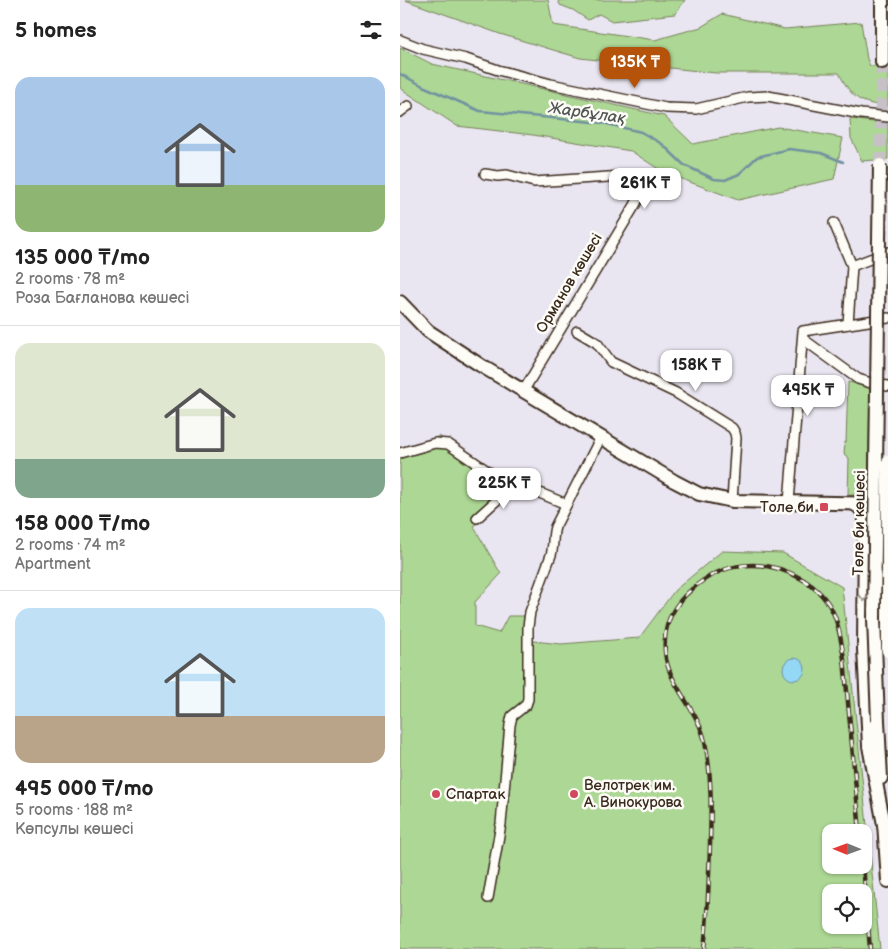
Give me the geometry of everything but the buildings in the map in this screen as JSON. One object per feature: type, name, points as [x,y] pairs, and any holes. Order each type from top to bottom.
[{"type":"main road","points":[[882,0],[882,62]]},
{"type":"main road","name":"Төле би көшесі","points":[[880,165],[874,619],[888,881]]},
{"type":"main road","points":[[400,302],[428,331],[480,365],[699,494],[732,501],[888,504]]},
{"type":"main road","name":"Төле би көшесі","points":[[888,462],[888,651]]},
{"type":"main road","points":[[854,504],[865,515],[864,648],[869,746],[885,830]]},
{"type":"main road","points":[[864,530],[872,522],[878,520],[888,522]]},
{"type":"street","points":[[400,40],[422,50],[466,59],[498,70],[551,84],[666,108],[696,109],[748,97],[768,96],[861,114],[888,117]]},
{"type":"street","points":[[400,112],[408,106]]},
{"type":"street","name":"Орманов көшесі","points":[[485,174],[506,175],[534,182],[622,176],[647,177],[646,184],[635,205],[524,390]]},
{"type":"street","points":[[834,223],[852,266],[848,324]]},
{"type":"street","points":[[852,266],[888,252]]},
{"type":"street","points":[[789,502],[803,332],[888,318]]},
{"type":"street","points":[[577,331],[597,343],[611,362],[676,393],[732,428],[736,438],[732,501]]},
{"type":"street","points":[[803,339],[858,379],[888,386]]},
{"type":"street","points":[[488,898],[501,824],[510,726],[515,712],[526,705],[528,699],[528,627],[530,612],[552,555],[554,527],[601,437]]},
{"type":"street","points":[[400,453],[435,443],[448,444],[502,481],[518,484],[566,504]]},
{"type":"street","points":[[477,518],[498,499],[510,483]]},
{"type":"green space","points":[[405,0],[548,0],[553,25],[655,40],[701,27],[722,14],[785,29],[861,22],[867,59],[870,66],[888,66],[888,107],[857,98],[848,89],[839,73],[716,73],[580,58],[500,34]]},
{"type":"green space","points":[[558,0],[685,0],[675,14],[612,21],[599,14],[588,20],[573,10],[560,5]]},
{"type":"green space","points":[[400,48],[432,64],[664,116],[693,144],[778,127],[843,138],[834,179],[738,200],[663,172],[631,151],[533,135],[457,126],[400,88]]},
{"type":"green space","points":[[850,119],[888,124],[888,159],[862,161],[851,138]]},
{"type":"green space","points":[[848,382],[870,386],[868,495],[848,495],[849,458],[844,454]]},
{"type":"green space","points":[[439,436],[515,493],[486,512],[474,527],[501,574],[475,602],[475,626],[499,633],[508,616],[524,616],[524,640],[561,644],[639,638],[675,590],[722,551],[783,553],[842,587],[867,824],[822,824],[822,874],[872,873],[880,949],[400,949],[400,454]]},
{"type":"water","points":[[790,658],[798,658],[805,665],[805,673],[798,680],[790,680],[783,673],[783,665]]},
{"type":"waterway","name":"Жарбұлақ","points":[[400,74],[480,111],[603,123],[641,132],[662,144],[684,165],[714,179],[725,180],[739,174],[757,157],[789,149],[821,153],[843,162]]},
{"type":"tunnel","points":[[880,165],[882,62]]},
{"type":"railway","points":[[704,949],[710,831],[709,767],[701,728],[668,668],[665,654],[667,625],[676,606],[703,580],[716,573],[744,565],[773,567],[802,579],[822,595],[828,604],[837,624],[844,659],[859,824]]},
{"type":"railway","points":[[864,874],[870,949]]},
{"type":"place","name":"Толе би","points":[[824,507]]},
{"type":"place","name":"Спартак","points":[[436,794]]},
{"type":"place","name":"Велотрек им. А. Винокурова","points":[[574,794]]}]
